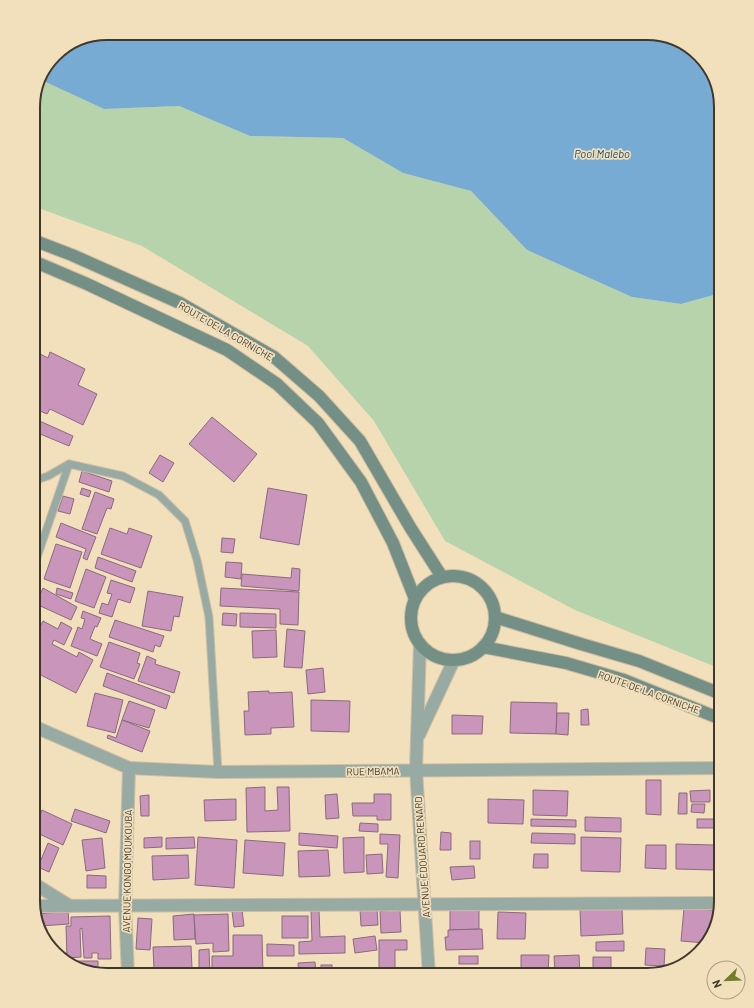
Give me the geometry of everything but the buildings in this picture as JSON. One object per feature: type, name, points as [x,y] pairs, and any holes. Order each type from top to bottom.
[{"type":"main road","name":"ROUTE DE LA CORNICHE","points":[[40,243],[72,255],[180,303],[274,357],[319,396],[360,441],[410,527],[442,577]]},
{"type":"main road","name":"ROUTE DE LA CORNICHE","points":[[40,264],[87,284],[227,350],[277,384],[318,424],[360,482],[393,543],[415,599]]},
{"type":"main road","points":[[457,576],[472,580],[484,589],[492,602],[495,617],[492,633],[483,647],[475,654],[465,658],[454,660],[441,658],[430,653],[420,644],[412,630],[411,614],[415,599],[422,589],[431,582],[442,577],[457,576]]},
{"type":"main road","points":[[495,617],[639,661],[714,691]]},
{"type":"main road","name":"ROUTE DE LA CORNICHE","points":[[483,647],[566,663],[624,680],[714,716]]},
{"type":"street","name":"AVENUE ÉDOUARD RENARD","points":[[420,644],[416,770],[429,968]]},
{"type":"street","name":"AVENUE ÉDOUARD RENARD","points":[[417,740],[454,660]]},
{"type":"street","name":"RUE MBAMA","points":[[40,729],[129,768],[218,772],[714,768]]},
{"type":"street","name":"AVENUE KONGO MOUKOUBA","points":[[128,968],[125,906],[129,768]]},
{"type":"street","points":[[40,887],[70,906]]},
{"type":"street","points":[[41,906],[714,903]]},
{"type":"lane","points":[[40,549],[69,464]]},
{"type":"lane","points":[[40,479],[48,476],[69,464],[123,476],[159,495],[185,521],[197,560],[209,617],[218,772]]},
{"type":"green space","points":[[45,82],[104,109],[179,106],[250,136],[343,138],[403,173],[471,191],[527,250],[632,297],[681,304],[714,295],[714,666],[575,610],[445,541],[374,421],[308,346],[142,246],[40,209],[40,103]]},
{"type":"water","name":"Pool Malebo","points":[[94,41],[660,41],[680,49],[697,63],[707,78],[713,99],[714,295],[681,304],[632,297],[527,250],[471,191],[403,173],[343,138],[250,136],[179,106],[104,109],[45,82],[51,70],[70,51]]}]
